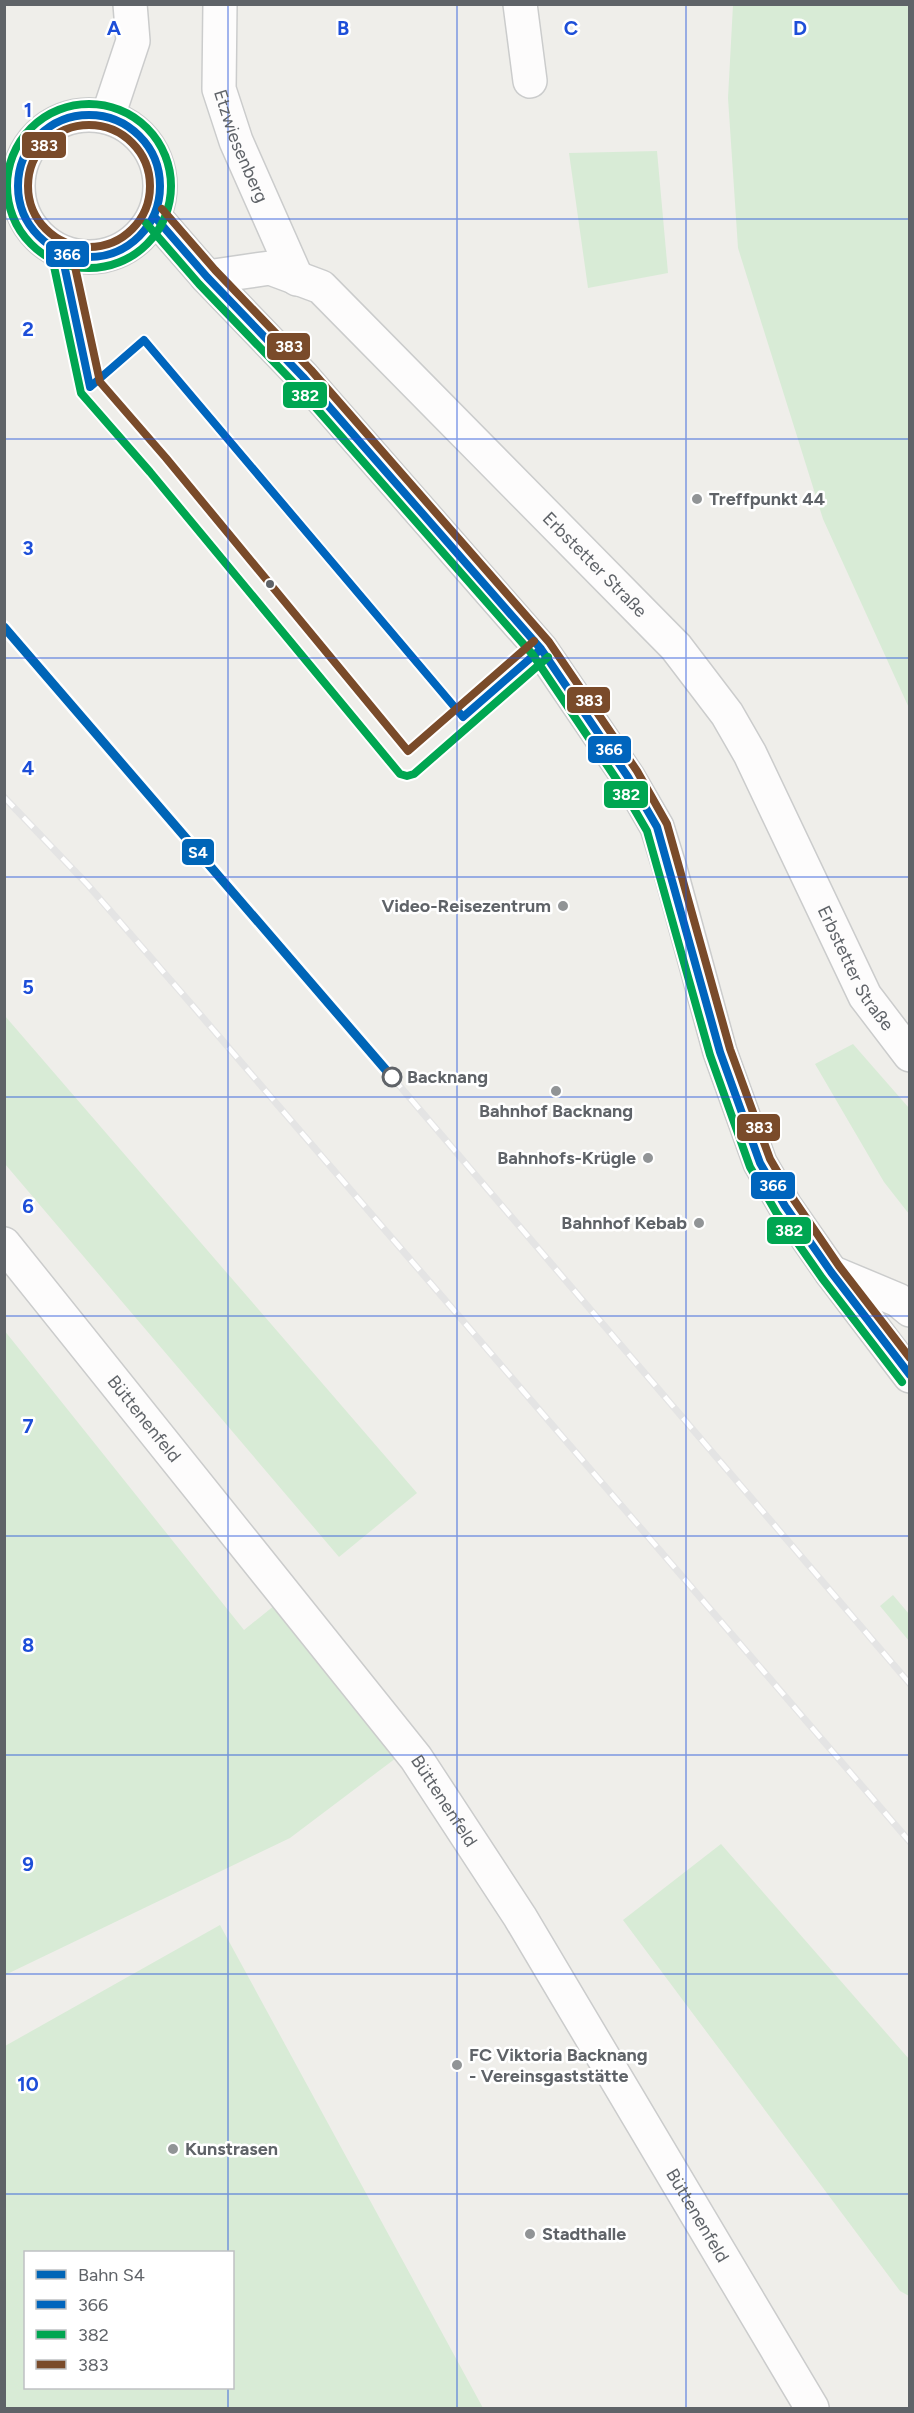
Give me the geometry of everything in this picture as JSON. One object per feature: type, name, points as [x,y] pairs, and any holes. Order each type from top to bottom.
[{"type":"street","points":[[108,116],[133,41],[130,4]]},
{"type":"street","name":"Etzwiesenberg","points":[[220,4],[219,89],[236,141],[297,279]]},
{"type":"street","points":[[520,4],[530,81]]},
{"type":"street","points":[[74,115],[108,116],[130,128],[148,145],[158,168],[160,193],[154,216],[140,236],[121,250],[106,256],[95,257],[62,255],[44,242],[27,223],[11,172],[42,130],[74,115]]},
{"type":"street","points":[[154,216],[207,277],[303,377],[541,649],[628,777],[657,827],[720,1052],[760,1163],[784,1206],[909,1376]]},
{"type":"street","name":"Erbstetter Straße","points":[[207,277],[270,268],[321,287],[676,646],[727,714],[750,754],[865,996],[909,1055]]},
{"type":"street","name":"Büttenenfeld","points":[[4,1244],[416,1758],[520,1917],[812,2409]]},
{"type":"street","points":[[831,1272],[898,1300],[909,1310]]},
{"type":"green space","points":[[733,5],[909,5],[909,708],[823,519],[738,248],[728,98]]},
{"type":"green space","points":[[657,151],[668,273],[588,288],[569,153]]},
{"type":"green space","points":[[5,1016],[417,1493],[339,1557],[5,1164]]},
{"type":"green space","points":[[853,1044],[909,1108],[909,1214],[884,1182],[815,1064]]},
{"type":"green space","points":[[4,1330],[244,1630],[280,1601],[400,1755],[290,1838],[5,1975]]},
{"type":"green space","points":[[893,1595],[909,1614],[909,1641],[880,1606]]},
{"type":"green space","points":[[721,1844],[909,2059],[909,2296],[900,2291],[623,1920]]},
{"type":"green space","name":"Kunstrasen","points":[[220,1925],[483,2408],[6,2408],[5,2046]]},
{"type":"railway","points":[[4,797],[87,884],[186,998],[910,1842]]},
{"type":"railway","points":[[392,1077],[910,1684]]},
{"type":"rail line","name":"S4","points":[[4,627],[392,1077]]},
{"type":"transit line","name":"382","points":[[89,104],[120,110],[147,128],[165,155],[171,186],[165,217],[147,244],[120,262],[89,268],[58,262],[31,244],[13,217],[7,186],[13,155],[31,128],[58,110],[89,104]]},
{"type":"transit line","name":"366","points":[[89,115],[116,120],[139,136],[155,159],[160,186],[155,213],[139,236],[116,252],[89,257],[62,252],[39,236],[23,213],[18,186],[23,159],[39,136],[62,120],[89,115]]},
{"type":"transit line","name":"383","points":[[89,125],[112,130],[123,135],[132,143],[140,152],[145,163],[150,186],[145,209],[140,220],[132,229],[123,237],[112,242],[89,247],[66,242],[55,237],[46,229],[38,220],[33,209],[28,186],[33,163],[38,152],[46,143],[55,135],[66,130],[89,125]]},
{"type":"transit line","name":"383","points":[[162,209],[215,270],[311,370],[549,642],[637,771],[667,824],[730,1049],[770,1159],[794,1200],[839,1266],[910,1358]]},
{"type":"transit line","name":"366","points":[[154,216],[207,277],[303,377],[541,649],[628,777],[657,827],[720,1052],[760,1163],[785,1206],[831,1272],[910,1375]]},
{"type":"transit line","name":"382","points":[[146,223],[199,284],[295,384],[533,655],[619,783],[647,831],[710,1055],[750,1167],[776,1212],[822,1278],[902,1382]]},
{"type":"transit line","name":"383","points":[[72,253],[100,382],[166,458],[408,751],[534,641]]},
{"type":"transit line","name":"366","points":[[62,255],[90,387],[144,340],[463,717],[541,649]]},
{"type":"transit line","name":"382","points":[[52,257],[81,393],[150,472],[400,774],[407,776],[414,774],[548,657]]},
{"type":"place","name":"Treffpunkt 44","points":[[697,499]]},
{"type":"place","name":"Video-Reisezentrum","points":[[563,906]]},
{"type":"place","name":"Backnang","points":[[392,1077]]},
{"type":"place","name":"Bahnhof Backnang","points":[[556,1091]]},
{"type":"place","name":"Bahnhofs-Krügle","points":[[648,1158]]},
{"type":"place","name":"Bahnhof Kebab","points":[[699,1223]]},
{"type":"place","name":"FC Viktoria Backnang - Vereinsgaststätte","points":[[457,2065]]},
{"type":"place","name":"Kunstrasen","points":[[173,2149]]},
{"type":"place","name":"Stadthalle","points":[[530,2234]]}]
